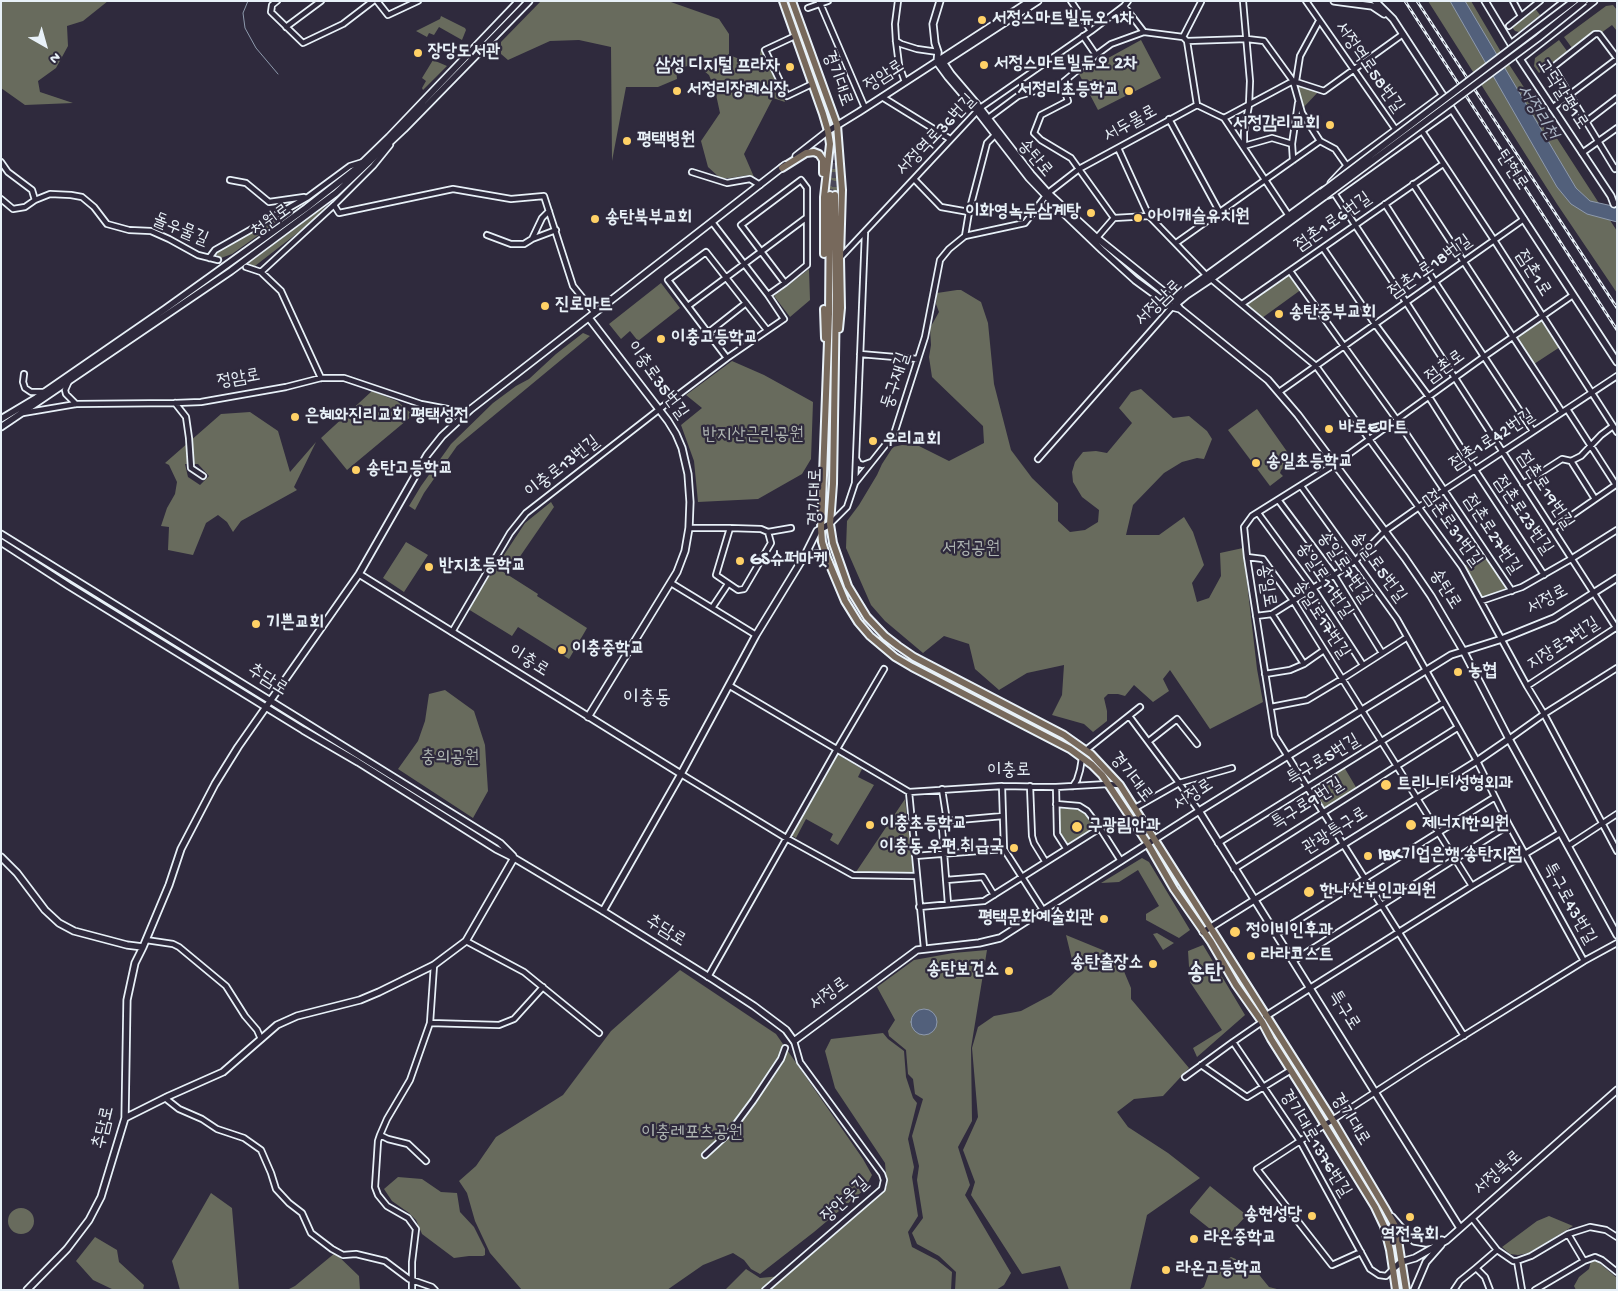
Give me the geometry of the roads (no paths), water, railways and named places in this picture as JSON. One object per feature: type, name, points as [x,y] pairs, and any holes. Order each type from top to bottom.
[{"type":"main road","name":"경기대로","points":[[783,1],[828,131],[836,296],[822,483],[821,529],[822,542],[845,601],[858,622],[870,636],[912,667],[1055,740],[1082,758],[1102,775],[1148,844],[1174,889],[1332,1119],[1389,1215],[1395,1226],[1406,1290]]},
{"type":"main road","name":"경기대로","points":[[792,1],[837,125],[842,190],[841,308],[838,335],[831,349]]},
{"type":"main road","points":[[782,168],[806,153],[814,152],[819,154],[823,160],[830,196]]},
{"type":"main road","name":"경기대로","points":[[830,196],[824,333],[831,349],[832,484],[830,524],[832,543],[848,586],[867,617],[885,636],[914,657],[1054,729],[1086,750],[1106,768],[1120,785],[1210,928],[1264,1019],[1271,1039],[1326,1125],[1378,1213],[1384,1226],[1396,1290]]},
{"type":"street","points":[[277,1],[272,5],[271,12],[303,44],[342,24],[373,1]]},
{"type":"street","points":[[286,27],[321,1]]},
{"type":"street","points":[[376,1],[388,15],[418,1]]},
{"type":"street","name":"청원로","points":[[1,419],[166,309],[306,208],[364,161],[519,1]]},
{"type":"street","name":"청원로","points":[[1,427],[231,271],[336,193],[404,129],[528,1]]},
{"type":"street","points":[[808,8],[828,1]]},
{"type":"street","points":[[897,1],[896,40],[899,65],[905,82]]},
{"type":"street","points":[[940,1],[933,24],[934,43],[940,62],[1038,1]]},
{"type":"street","name":"정암로","points":[[266,706],[359,574],[427,455],[442,436],[465,414],[828,131],[940,62],[1030,1]]},
{"type":"street","points":[[1071,1],[1091,31]]},
{"type":"street","name":"서정역로36번길","points":[[840,258],[979,109],[1091,31],[1128,1]]},
{"type":"street","points":[[1243,1],[1250,81],[1244,146]]},
{"type":"street","name":"서정역로58번길","points":[[1306,1],[1318,21],[1396,130]]},
{"type":"street","points":[[1334,1],[1372,6],[1393,20]]},
{"type":"street","name":"탄현로","points":[[1375,1],[1403,34],[1617,362]]},
{"type":"street","name":"고덕갈평1로","points":[[1485,1],[1520,59],[1611,196],[1614,204]]},
{"type":"street","points":[[1513,1],[1521,16]]},
{"type":"street","points":[[1510,26],[1540,1]]},
{"type":"street","points":[[1511,44],[1565,1]]},
{"type":"street","points":[[1324,194],[1574,1]]},
{"type":"street","points":[[1324,194],[1538,38],[1584,1]]},
{"type":"street","points":[[1520,59],[1594,1]]},
{"type":"street","points":[[1183,37],[1201,2]]},
{"type":"street","points":[[819,3],[865,108]]},
{"type":"street","points":[[1124,6],[1144,32]]},
{"type":"street","points":[[1543,19],[1554,33]]},
{"type":"street","name":"서정역로58번길","points":[[1294,81],[1300,56],[1318,21]]},
{"type":"street","points":[[986,119],[1018,96],[1062,83],[1111,44],[1144,32],[1183,37],[1187,41],[1197,105],[1224,118],[1289,216]]},
{"type":"street","points":[[1224,118],[1294,81],[1324,91],[1403,34]]},
{"type":"street","points":[[1552,108],[1570,95],[1617,59],[1599,34],[1595,34],[1553,67],[1570,95],[1587,121],[1615,169],[1617,168]]},
{"type":"street","name":"경기대로","points":[[795,36],[765,50],[787,96],[812,84]]},
{"type":"street","points":[[1083,36],[1096,55]]},
{"type":"street","points":[[1187,41],[1247,39],[1264,41],[1294,81],[1302,113],[1320,141],[1335,149],[1347,166]]},
{"type":"street","points":[[896,40],[901,44],[917,49],[938,52]]},
{"type":"street","name":"송탄로","points":[[940,62],[1047,194]]},
{"type":"street","points":[[1062,83],[1068,101],[1041,115],[1034,133],[1041,140],[1071,158],[1114,218]]},
{"type":"street","points":[[1324,194],[1347,166],[1443,95]]},
{"type":"street","points":[[882,97],[950,139]]},
{"type":"street","points":[[1587,121],[1617,98]]},
{"type":"street","points":[[1293,160],[1292,144],[1298,102]]},
{"type":"street","name":"서두물로","points":[[1047,194],[1079,169],[1197,105]]},
{"type":"street","points":[[1324,194],[1334,193],[1452,109]]},
{"type":"street","name":"송탄로","points":[[986,119],[995,135],[1029,178],[1135,280],[1174,305],[1268,380],[1298,415],[1431,596],[1464,652],[1509,739],[1617,935]]},
{"type":"street","points":[[1169,119],[1219,211]]},
{"type":"street","points":[[1582,153],[1617,128]]},
{"type":"street","points":[[261,272],[334,205],[373,166],[404,129]]},
{"type":"street","name":"점촌1로","points":[[1422,131],[1617,432]]},
{"type":"street","points":[[965,236],[969,212],[987,143],[995,135]]},
{"type":"street","points":[[1244,146],[1272,138],[1292,144]]},
{"type":"street","points":[[1176,243],[1320,141]]},
{"type":"street","points":[[1095,240],[1114,218],[1148,216],[1118,148]]},
{"type":"street","points":[[209,258],[215,250],[308,197],[350,166],[364,161]]},
{"type":"street","points":[[1,162],[8,172],[32,190],[35,200]]},
{"type":"street","name":"점촌1로6번길","points":[[1242,304],[1443,164]]},
{"type":"street","points":[[692,172],[726,183],[750,179],[760,185]]},
{"type":"street","points":[[914,179],[941,207],[969,212]]},
{"type":"street","points":[[230,180],[246,183],[269,202],[308,197]]},
{"type":"street","points":[[768,295],[786,283],[807,265],[807,188],[800,180],[741,225],[786,283]]},
{"type":"street","points":[[1413,184],[1562,412]]},
{"type":"street","points":[[334,205],[339,213],[454,189],[511,200],[544,196],[573,286],[594,313]]},
{"type":"street","points":[[1611,196],[1617,192]]},
{"type":"street","name":"점촌로19번길","points":[[1334,193],[1594,593]]},
{"type":"street","name":"돌우물길","points":[[1,199],[13,209],[25,207],[35,200],[50,194],[72,195],[82,198],[94,207],[107,224],[129,230],[151,231],[198,255],[218,260]]},
{"type":"street","name":"둥구재길","points":[[830,524],[846,507],[855,483],[894,434],[925,337],[940,260],[949,249],[965,236],[1025,223],[1047,194]]},
{"type":"street","name":"서정남로","points":[[1038,459],[1174,305],[1289,216],[1324,194]]},
{"type":"street","name":"서정남로","points":[[1209,278],[1324,194]]},
{"type":"street","points":[[1385,204],[1434,282],[1485,356],[1533,431]]},
{"type":"street","points":[[532,239],[542,218],[549,211]]},
{"type":"street","name":"점촌로31번길","points":[[1148,216],[1209,278],[1316,366],[1370,439],[1462,567],[1544,714],[1617,851]]},
{"type":"street","points":[[688,306],[806,218]]},
{"type":"street","name":"점촌1로18번길","points":[[1279,392],[1524,219]]},
{"type":"street","name":"이충로13번길","points":[[452,632],[510,533],[526,514],[728,358],[784,319],[712,222]]},
{"type":"street","points":[[487,235],[510,244],[524,244],[556,230]]},
{"type":"street","points":[[855,483],[865,232]]},
{"type":"street","name":"점촌로23번길","points":[[1323,248],[1428,397],[1544,575]]},
{"type":"street","points":[[728,358],[668,280],[706,252],[767,330]]},
{"type":"street","points":[[246,267],[261,272],[281,291],[321,378]]},
{"type":"street","name":"점촌로27번길","points":[[1290,271],[1397,420],[1512,591]]},
{"type":"street","name":"점촌로","points":[[1335,464],[1573,295]]},
{"type":"street","points":[[709,332],[746,303]]},
{"type":"street","name":"이충로35번길","points":[[588,717],[677,572],[685,552],[689,528],[690,502],[688,474],[682,448],[668,421],[589,318]]},
{"type":"street","points":[[860,354],[918,359]]},
{"type":"street","points":[[24,374],[23,382],[25,388],[31,392],[45,391]]},
{"type":"street","name":"점촌1로42번길","points":[[1272,614],[1294,602],[1355,561],[1385,531],[1419,506],[1617,376]]},
{"type":"street","name":"정암로","points":[[12,412],[22,413],[76,404],[202,402],[267,391],[321,378],[344,378],[421,404],[465,414]]},
{"type":"street","points":[[69,381],[65,390],[66,394],[76,404]]},
{"type":"street","points":[[175,403],[186,417],[191,468],[203,476]]},
{"type":"street","points":[[1552,529],[1617,484],[1567,409]]},
{"type":"street","points":[[1571,462],[1581,456],[1601,435],[1613,426]]},
{"type":"street","points":[[856,454],[859,464],[863,465],[872,462]]},
{"type":"street","points":[[1524,484],[1562,459],[1571,462],[1595,499]]},
{"type":"street","name":"송일로","points":[[1335,464],[1279,501],[1252,516],[1244,527],[1247,557],[1275,736],[1399,933]]},
{"type":"street","name":"송일로5번길","points":[[1301,486],[1397,619],[1406,638],[1426,670]]},
{"type":"street","name":"송일로7번길","points":[[1279,501],[1334,576],[1382,653]]},
{"type":"street","name":"송일로11번길","points":[[1258,512],[1313,588],[1363,666]]},
{"type":"street","points":[[603,911],[730,686],[756,635],[806,555],[817,531],[830,524]]},
{"type":"street","points":[[689,528],[761,529],[768,532],[791,528]]},
{"type":"street","points":[[730,528],[716,575],[738,590],[744,589],[771,543],[768,532]]},
{"type":"street","points":[[1481,601],[1522,587],[1617,530]]},
{"type":"street","name":"추담로","points":[[1,534],[500,843],[514,858]]},
{"type":"street","name":"추담로","points":[[1,542],[69,586],[496,849],[603,911],[708,977],[754,1006],[786,1030],[794,1041]]},
{"type":"street","points":[[806,555],[818,554],[829,563]]},
{"type":"street","name":"송일로17번길","points":[[1247,557],[1263,559],[1294,602],[1382,742]]},
{"type":"street","name":"이충로","points":[[359,574],[786,838],[853,875],[916,876]]},
{"type":"street","name":"서정로","points":[[794,1041],[917,950],[1000,938],[1198,811],[1426,670],[1452,655],[1502,639],[1554,618],[1617,578]]},
{"type":"street","points":[[671,583],[756,635]]},
{"type":"street","points":[[712,608],[728,584]]},
{"type":"street","name":"지장로7번길","points":[[1527,686],[1616,628],[1594,593]]},
{"type":"street","points":[[1256,616],[1272,614],[1304,664]]},
{"type":"street","points":[[1271,707],[1307,700],[1342,680],[1406,638]]},
{"type":"street","points":[[1265,674],[1290,670],[1304,664],[1324,650]]},
{"type":"street","points":[[1509,739],[1544,714],[1617,668]]},
{"type":"street","points":[[708,977],[884,669]]},
{"type":"street","points":[[1426,670],[1477,761]]},
{"type":"street","points":[[730,686],[909,792],[924,948]]},
{"type":"street","name":"특구로5번길","points":[[1218,843],[1443,703]]},
{"type":"street","name":"추담로","points":[[27,1290],[67,1249],[89,1220],[101,1197],[125,1118],[127,1000],[135,962],[169,885],[181,849],[215,784],[266,706]]},
{"type":"street","points":[[1086,750],[1140,707]]},
{"type":"street","points":[[1129,716],[1180,782],[1198,811]]},
{"type":"street","points":[[1149,741],[1177,719],[1197,744]]},
{"type":"street","name":"특구로9번길","points":[[1234,868],[1457,728]]},
{"type":"street","name":"관광특구로","points":[[1203,932],[1477,761],[1509,739]]},
{"type":"street","points":[[1382,742],[1472,886]]},
{"type":"street","points":[[1073,786],[1077,780],[1082,758]]},
{"type":"street","name":"특구로43번길","points":[[1361,1252],[1332,1265],[1257,1169],[1326,1125],[1332,1119],[1584,961],[1509,825],[1477,761]]},
{"type":"street","points":[[1136,808],[1180,782],[1232,768]]},
{"type":"street","name":"이충로","points":[[909,792],[1002,786],[1120,785]]},
{"type":"street","points":[[1002,786],[1004,849],[1043,910]]},
{"type":"street","points":[[1030,786],[1032,836],[1045,862]]},
{"type":"street","points":[[1056,787],[1057,834],[1066,848]]},
{"type":"street","points":[[942,789],[947,821],[942,828],[948,904]]},
{"type":"street","points":[[1276,934],[1495,797]]},
{"type":"street","points":[[1056,804],[1079,806],[1087,811],[1121,861]]},
{"type":"street","name":"특구로","points":[[1198,811],[1460,1228]]},
{"type":"street","points":[[1568,846],[1617,814]]},
{"type":"street","points":[[947,821],[1003,816]]},
{"type":"street","points":[[1293,961],[1509,825]]},
{"type":"street","points":[[919,907],[984,900],[1100,828]]},
{"type":"street","points":[[1185,1077],[1310,988],[1560,833]]},
{"type":"street","points":[[915,856],[1004,849]]},
{"type":"street","points":[[1,857],[17,873],[45,910],[59,923],[74,931],[127,945],[143,947]]},
{"type":"street","points":[[125,1118],[223,1072],[277,1025],[287,1020],[360,1000],[434,965],[466,941],[514,858]]},
{"type":"street","points":[[946,880],[983,877],[994,895]]},
{"type":"street","points":[[1399,933],[1464,1036]]},
{"type":"street","points":[[146,940],[173,944],[179,947],[226,986],[261,1039]]},
{"type":"street","points":[[466,941],[524,972],[599,1033]]},
{"type":"street","points":[[1584,961],[1617,943]]},
{"type":"street","points":[[412,1290],[412,1262],[416,1229],[408,1218],[387,1206],[378,1195],[375,1187],[378,1141],[387,1120],[410,1080],[430,1022],[434,965]]},
{"type":"street","points":[[430,1022],[498,1025],[514,1019],[543,987]]},
{"type":"street","name":"장안웃길","points":[[765,1290],[882,1189],[884,1180],[882,1174],[800,1062],[794,1041]]},
{"type":"street","name":"경기대로1376번길","points":[[1233,1042],[1300,1140],[1370,1269],[1379,1275],[1386,1276],[1393,1269]]},
{"type":"street","points":[[705,1155],[730,1132],[781,1059],[785,1048]]},
{"type":"street","points":[[1200,1066],[1247,1097],[1291,1070]]},
{"type":"street","name":"서정북로","points":[[1393,1269],[1402,1262],[1415,1258],[1446,1240],[1617,1090]]},
{"type":"street","points":[[165,1098],[179,1109],[202,1119],[217,1129],[244,1138],[261,1150],[276,1189],[302,1213],[311,1233],[332,1249],[343,1255],[356,1254],[385,1261],[409,1279],[432,1287],[435,1290]]},
{"type":"street","points":[[380,1135],[408,1144],[426,1161]]},
{"type":"street","points":[[1389,1215],[1414,1241],[1426,1244],[1446,1240]]},
{"type":"street","points":[[1472,1218],[1497,1250],[1513,1261],[1531,1256],[1568,1234],[1590,1227],[1606,1230],[1617,1237]]},
{"type":"street","points":[[1568,1234],[1584,1261]]},
{"type":"street","points":[[1414,1290],[1426,1262],[1446,1240]]},
{"type":"street","points":[[1454,1290],[1460,1281],[1497,1250]]},
{"type":"street","points":[[1535,1290],[1584,1261],[1595,1257],[1617,1272]]},
{"type":"street","points":[[1518,1261],[1522,1290]]},
{"type":"street","points":[[1476,1268],[1485,1278],[1490,1290]]},
{"type":"water","points":[[1450,1],[1465,1],[1576,188],[1590,201],[1617,207],[1617,222],[1587,214],[1571,204],[1557,187]]},
{"type":"water","points":[[924,1009],[933,1013],[937,1022],[933,1031],[924,1035],[915,1031],[911,1022],[915,1013]]},
{"type":"waterway","points":[[248,1],[243,13],[245,28],[256,48],[278,74]]},
{"type":"tunnel","points":[[786,1],[800,40]]},
{"type":"tunnel","points":[[810,68],[832,132]]},
{"type":"tunnel","points":[[834,127],[835,195]]},
{"type":"tunnel","points":[[830,195],[831,172]]},
{"type":"tunnel","points":[[218,260],[246,267]]},
{"type":"railway","points":[[1405,1],[1617,330]]},
{"type":"railway","points":[[1417,1],[1617,308]]},
{"type":"place","name":"서정스마트빌듀오 1차","points":[[982,20]]},
{"type":"place","name":"장당도서관","points":[[418,53]]},
{"type":"place","name":"서정스마트빌듀오 2차","points":[[984,65]]},
{"type":"place","name":"삼성 디지털 프라자","points":[[790,67]]},
{"type":"place","name":"서정리장례식장","points":[[677,91]]},
{"type":"place","name":"서정리초등학교","points":[[1129,91]]},
{"type":"place","name":"서정감리교회","points":[[1330,125]]},
{"type":"place","name":"평택병원","points":[[627,141]]},
{"type":"place","name":"이화영녹두삼계탕","points":[[1091,213]]},
{"type":"place","name":"아이캐슬유치원","points":[[1138,218]]},
{"type":"place","name":"송탄북부교회","points":[[595,219]]},
{"type":"place","name":"진로마트","points":[[545,306]]},
{"type":"place","name":"송탄중부교회","points":[[1279,314]]},
{"type":"place","name":"이충고등학교","points":[[661,339]]},
{"type":"place","name":"은혜와진리교회 평택성전","points":[[295,417]]},
{"type":"place","name":"바로E마트","points":[[1329,429]]},
{"type":"place","name":"우리교회","points":[[873,441]]},
{"type":"place","name":"송일초등학교","points":[[1256,463]]},
{"type":"place","name":"송탄고등학교","points":[[356,470]]},
{"type":"place","name":"GS슈퍼마켓","points":[[740,561]]},
{"type":"place","name":"반지초등학교","points":[[429,567]]},
{"type":"place","name":"기쁜교회","points":[[256,624]]},
{"type":"place","name":"이충중학교","points":[[562,650]]},
{"type":"place","name":"농협","points":[[1458,672]]},
{"type":"place","name":"트리니티성형외과","points":[[1386,785]]},
{"type":"place","name":"이충초등학교","points":[[870,825]]},
{"type":"place","name":"제너지한의원","points":[[1411,825]]},
{"type":"place","name":"구광림안과","points":[[1077,827]]},
{"type":"place","name":"이충동 우편 취급국","points":[[1014,848]]},
{"type":"place","name":"IBK기업은행 송탄지점","points":[[1368,856]]},
{"type":"place","name":"한나산부인과의원","points":[[1309,892]]},
{"type":"place","name":"평택문화예술회관","points":[[1104,919]]},
{"type":"place","name":"정이비인후과","points":[[1235,932]]},
{"type":"place","name":"라라코스트","points":[[1251,956]]},
{"type":"place","name":"송탄출장소","points":[[1153,964]]},
{"type":"place","name":"송탄보건소","points":[[1009,971]]},
{"type":"place","name":"송현성당","points":[[1312,1216]]},
{"type":"place","name":"역전육회","points":[[1410,1217]]},
{"type":"place","name":"라온중학교","points":[[1194,1239]]},
{"type":"place","name":"라온고등학교","points":[[1166,1270]]},
{"type":"district","name":"이충동","points":[[647,700]]},
{"type":"district","name":"송탄","points":[[1205,975]]},
{"type":"water label","name":"서정리천","points":[[1536,113]]},
{"type":"park label","name":"반지산근린공원","points":[[753,436]]},
{"type":"park label","name":"서정공원","points":[[971,550]]},
{"type":"park label","name":"충의공원","points":[[450,759]]},
{"type":"park label","name":"이충레포츠공원","points":[[692,1134]]}]
